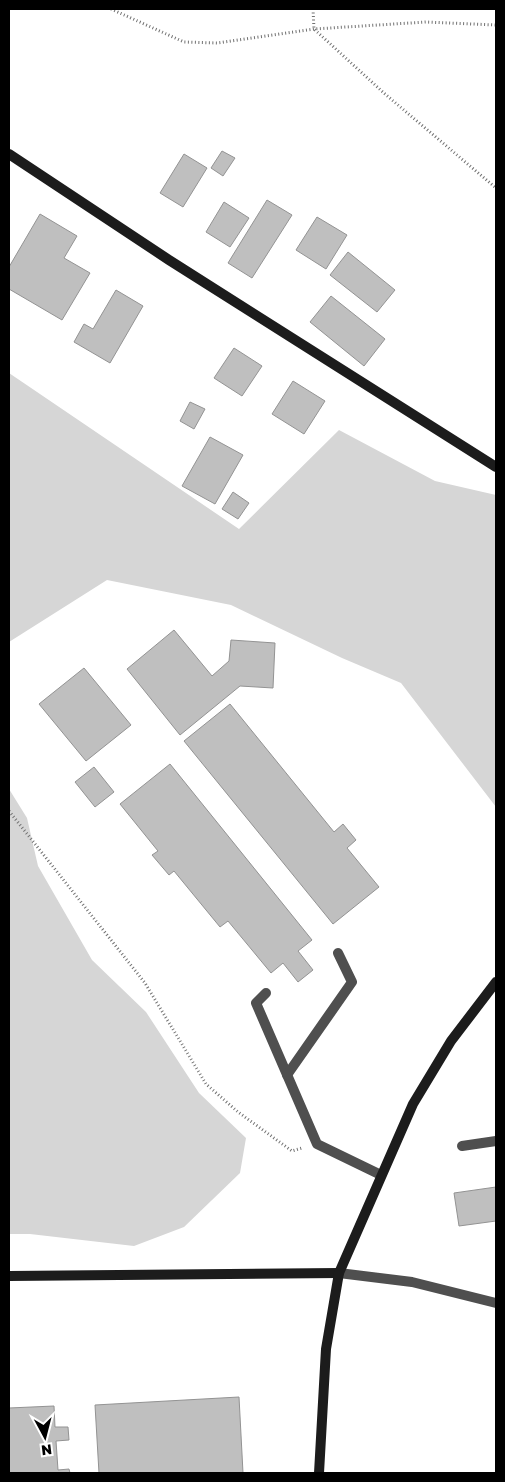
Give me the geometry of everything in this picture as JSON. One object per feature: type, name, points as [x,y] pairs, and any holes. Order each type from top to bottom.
[{"type":"street","points":[[9,154],[169,260],[496,467]]},
{"type":"street","points":[[287,1075],[352,982],[338,953]]},
{"type":"street","points":[[318,1473],[326,1349],[339,1273],[413,1104],[451,1041],[496,982]]},
{"type":"street","points":[[266,993],[256,1003],[317,1144],[381,1175]]},
{"type":"street","points":[[462,1146],[496,1140]]},
{"type":"street","points":[[9,1276],[339,1273],[412,1282],[496,1303]]},
{"type":"path","points":[[111,9],[184,42],[216,43],[314,29],[426,22],[496,25]]},
{"type":"path","points":[[312,9],[314,29],[385,94],[496,188]]},
{"type":"path","points":[[9,811],[146,983],[206,1084],[238,1112],[292,1151],[317,1144]]},
{"type":"shaded area","points":[[9,373],[239,529],[339,430],[435,481],[496,495],[496,807],[401,683],[342,658],[231,605],[107,580],[9,642]]},
{"type":"shaded area","points":[[9,789],[27,818],[38,866],[92,960],[146,1012],[199,1093],[246,1138],[240,1173],[184,1227],[134,1246],[30,1234],[9,1234]]},
{"type":"building","points":[[222,151],[235,158],[223,176],[211,168]]},
{"type":"building","points":[[184,154],[207,168],[183,207],[160,193]]},
{"type":"building","points":[[267,200],[292,215],[252,278],[228,263]]},
{"type":"building","points":[[224,202],[249,218],[230,247],[206,232]]},
{"type":"building","points":[[40,214],[77,236],[64,258],[90,273],[62,320],[9,289],[9,267]]},
{"type":"building","points":[[317,217],[347,235],[326,269],[296,250]]},
{"type":"building","points":[[348,252],[395,290],[377,312],[330,275]]},
{"type":"building","points":[[116,290],[143,306],[110,363],[74,342],[84,324],[93,329]]},
{"type":"building","points":[[331,296],[385,339],[364,366],[310,322]]},
{"type":"building","points":[[234,348],[262,366],[242,396],[214,378]]},
{"type":"building","points":[[293,381],[325,401],[304,434],[272,414]]},
{"type":"building","points":[[190,402],[205,409],[194,429],[180,421]]},
{"type":"building","points":[[210,437],[243,455],[215,504],[182,486]]},
{"type":"building","points":[[233,492],[249,503],[238,519],[222,509]]},
{"type":"building","points":[[174,630],[212,676],[229,661],[231,640],[275,643],[273,688],[240,686],[180,735],[127,669]]},
{"type":"building","points":[[84,668],[131,725],[86,761],[39,704]]},
{"type":"building","points":[[230,704],[334,832],[343,824],[356,840],[347,848],[379,887],[333,924],[184,741]]},
{"type":"building","points":[[170,764],[312,940],[298,951],[313,970],[298,982],[283,963],[271,973],[228,921],[220,927],[174,871],[169,875],[152,855],[158,851],[120,804]]},
{"type":"building","points":[[94,767],[114,792],[95,807],[75,782]]},
{"type":"building","points":[[496,1187],[496,1221],[459,1226],[454,1193]]},
{"type":"building","points":[[239,1397],[243,1473],[99,1473],[95,1405]]},
{"type":"building","points":[[54,1406],[55,1427],[68,1427],[69,1440],[56,1441],[58,1470],[69,1469],[70,1473],[9,1473],[9,1408]]}]
